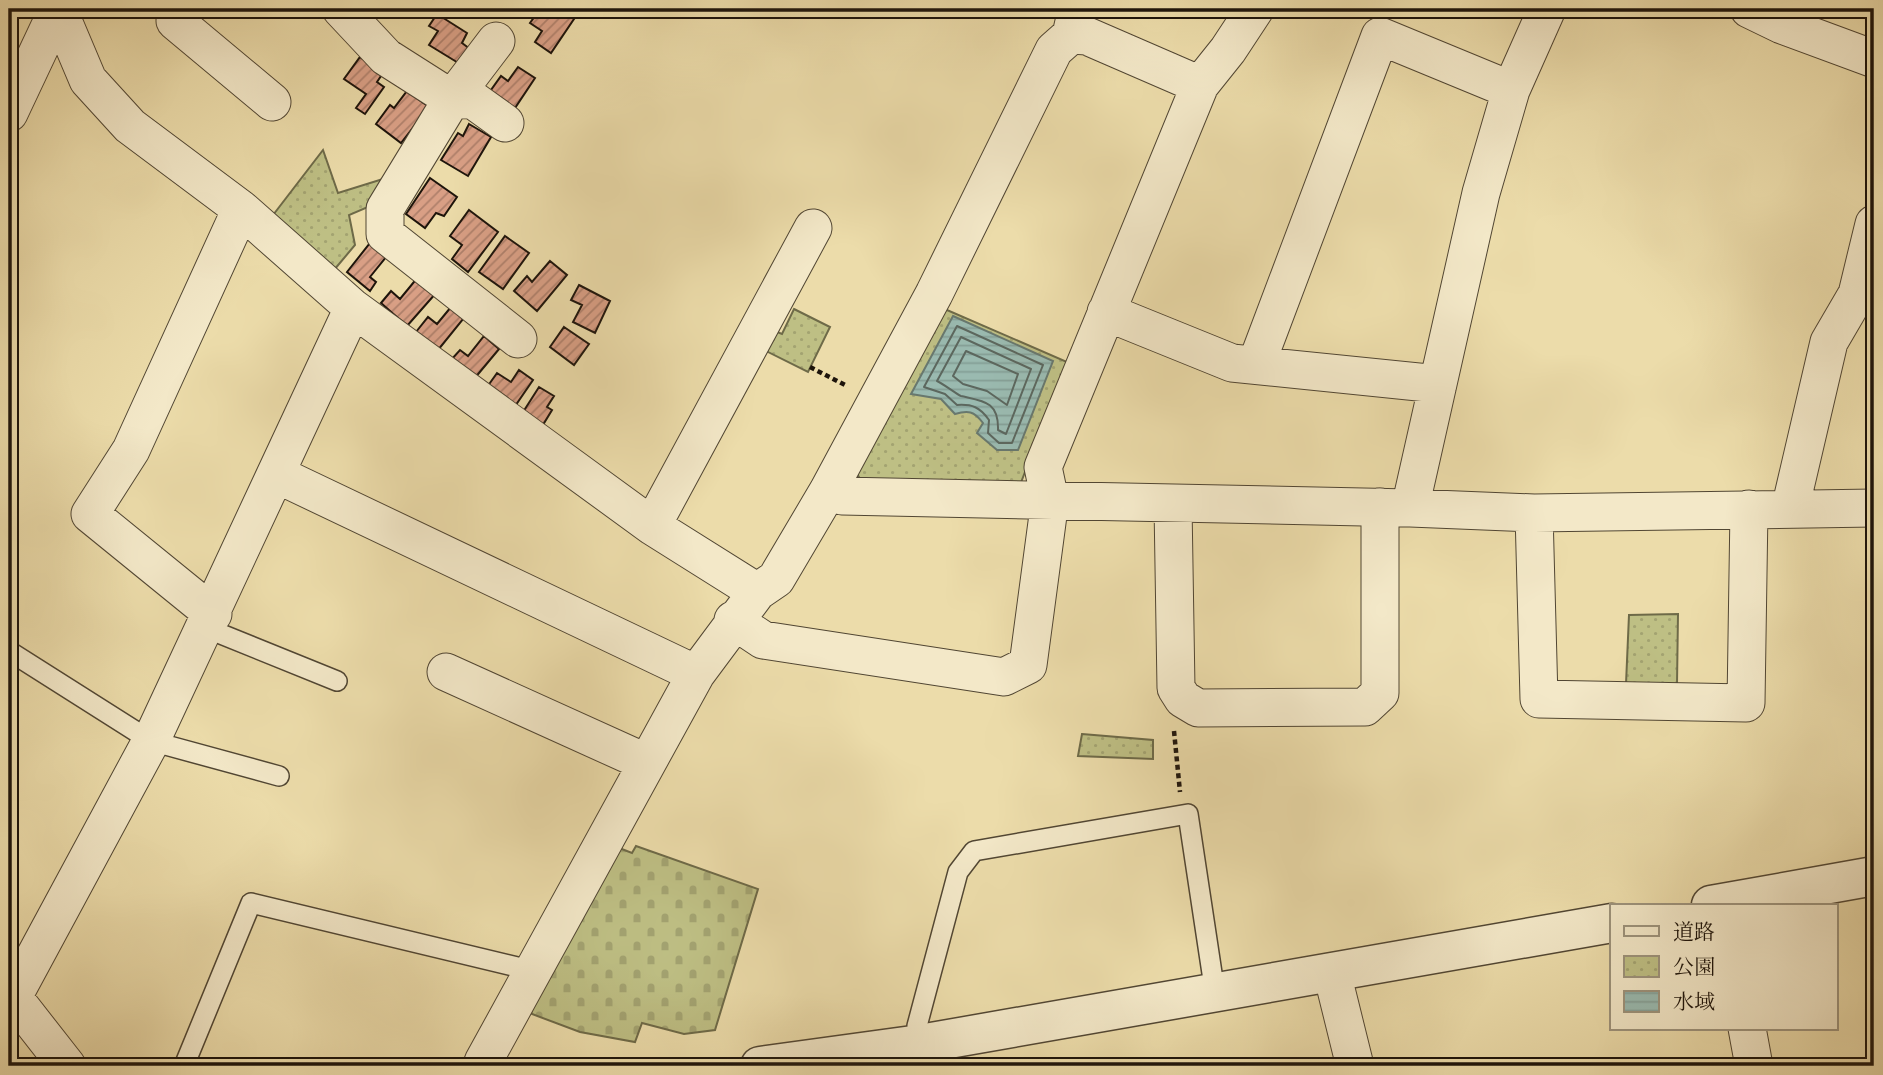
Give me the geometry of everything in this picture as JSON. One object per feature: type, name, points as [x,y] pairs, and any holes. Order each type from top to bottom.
[{"type":"street","points":[[9,113],[58,9]]},
{"type":"street","points":[[58,9],[88,79],[130,126],[241,209],[353,309],[652,526],[757,592]]},
{"type":"street","points":[[178,9],[175,21],[272,102]]},
{"type":"street","points":[[341,9],[386,57],[452,99],[473,100],[505,123]]},
{"type":"street","points":[[733,620],[762,640],[1004,677],[1028,665],[1050,500],[1043,467],[1200,85],[1228,50],[1255,9]]},
{"type":"street","points":[[1173,505],[1176,688],[1183,699],[1198,708],[1365,708],[1380,693],[1395,508],[1438,384],[1481,193],[1511,90],[1547,9]]},
{"type":"street","points":[[1749,9],[1789,17],[1874,59]]},
{"type":"street","points":[[483,1066],[645,762],[696,674],[733,620],[757,592],[776,579],[828,491],[934,294],[1054,50],[1074,22],[1087,36],[1200,85]]},
{"type":"street","points":[[1256,365],[1380,36],[1511,90]]},
{"type":"street","points":[[496,41],[452,99],[385,209],[385,234],[518,339]]},
{"type":"street","points":[[209,621],[90,514],[131,450],[241,209]]},
{"type":"street","points":[[1790,509],[1829,342],[1857,294],[1874,224]]},
{"type":"street","points":[[652,526],[813,228]]},
{"type":"street","points":[[60,1065],[11,995],[151,741],[353,309]]},
{"type":"street","points":[[1106,312],[1232,363],[1438,384]]},
{"type":"street","points":[[276,474],[696,674]]},
{"type":"street","points":[[828,491],[842,496],[1534,513],[1874,508]]},
{"type":"street","points":[[1534,513],[1539,699],[1746,703],[1749,509]]},
{"type":"street","points":[[446,672],[645,762]]},
{"type":"street","points":[[1721,904],[1874,876]]},
{"type":"street","points":[[760,1066],[920,1044],[1610,923]]},
{"type":"street","points":[[1332,973],[1355,1066]]},
{"type":"street","points":[[1747,1030],[1754,1066]]},
{"type":"lane","points":[[209,621],[337,681]]},
{"type":"lane","points":[[9,650],[151,741],[279,776]]},
{"type":"lane","points":[[920,1044],[917,1026],[958,872],[974,851],[1188,814],[1215,993]]},
{"type":"lane","points":[[184,1066],[251,903],[534,971]]},
{"type":"path","points":[[810,367],[876,401]]},
{"type":"path","points":[[1183,699],[1173,716],[1178,787],[1188,814]]},
{"type":"green space","points":[[323,150],[338,193],[386,178],[368,207],[349,215],[355,245],[334,270],[270,219]]},
{"type":"green space","points":[[940,307],[1067,362],[1020,485],[865,488],[855,470]]},
{"type":"green space","points":[[794,309],[830,327],[808,372],[760,348],[770,329],[782,334]]},
{"type":"green space","points":[[1678,614],[1677,684],[1626,684],[1629,615]]},
{"type":"green space","points":[[1082,734],[1153,740],[1153,759],[1078,756]]},
{"type":"green space","points":[[614,846],[632,853],[636,846],[758,889],[715,1030],[684,1034],[642,1023],[635,1042],[580,1032],[532,1014],[528,1004]]},
{"type":"water","points":[[953,316],[1053,361],[1018,450],[997,450],[977,433],[983,423],[974,414],[955,414],[941,399],[911,394]]},
{"type":"building","points":[[502,9],[520,9],[514,17]]},
{"type":"building","points":[[540,9],[566,9],[576,16],[551,53],[535,42],[542,31],[530,23]]},
{"type":"building","points":[[437,14],[467,33],[462,43],[470,49],[460,64],[429,45],[438,31],[429,26]]},
{"type":"building","points":[[360,57],[383,73],[377,82],[384,87],[365,114],[356,108],[366,94],[344,79]]},
{"type":"building","points":[[518,67],[535,78],[511,114],[486,97],[501,76],[508,81]]},
{"type":"building","points":[[407,91],[429,107],[401,143],[376,124],[390,105],[394,108]]},
{"type":"building","points":[[469,124],[491,137],[468,176],[441,160],[458,133],[463,136]]},
{"type":"building","points":[[430,178],[457,197],[444,216],[436,213],[425,228],[406,214]]},
{"type":"building","points":[[469,210],[498,232],[468,272],[452,259],[462,245],[450,236]]},
{"type":"building","points":[[505,236],[529,253],[503,289],[479,272]]},
{"type":"building","points":[[370,243],[386,257],[370,277],[376,282],[370,291],[347,272]]},
{"type":"building","points":[[550,261],[567,275],[537,311],[514,291],[527,276],[532,282]]},
{"type":"building","points":[[418,277],[436,293],[407,326],[381,303],[391,291],[400,299]]},
{"type":"building","points":[[579,285],[610,301],[595,333],[573,322],[582,305],[571,300]]},
{"type":"building","points":[[451,307],[464,318],[438,350],[416,332],[428,317],[437,324]]},
{"type":"building","points":[[564,327],[589,344],[574,365],[550,347]]},
{"type":"building","points":[[484,336],[499,349],[474,379],[451,360],[460,350],[468,356]]},
{"type":"building","points":[[519,370],[533,380],[513,409],[485,390],[497,373],[511,382]]},
{"type":"building","points":[[539,387],[554,396],[547,407],[552,410],[538,433],[518,420]]}]
